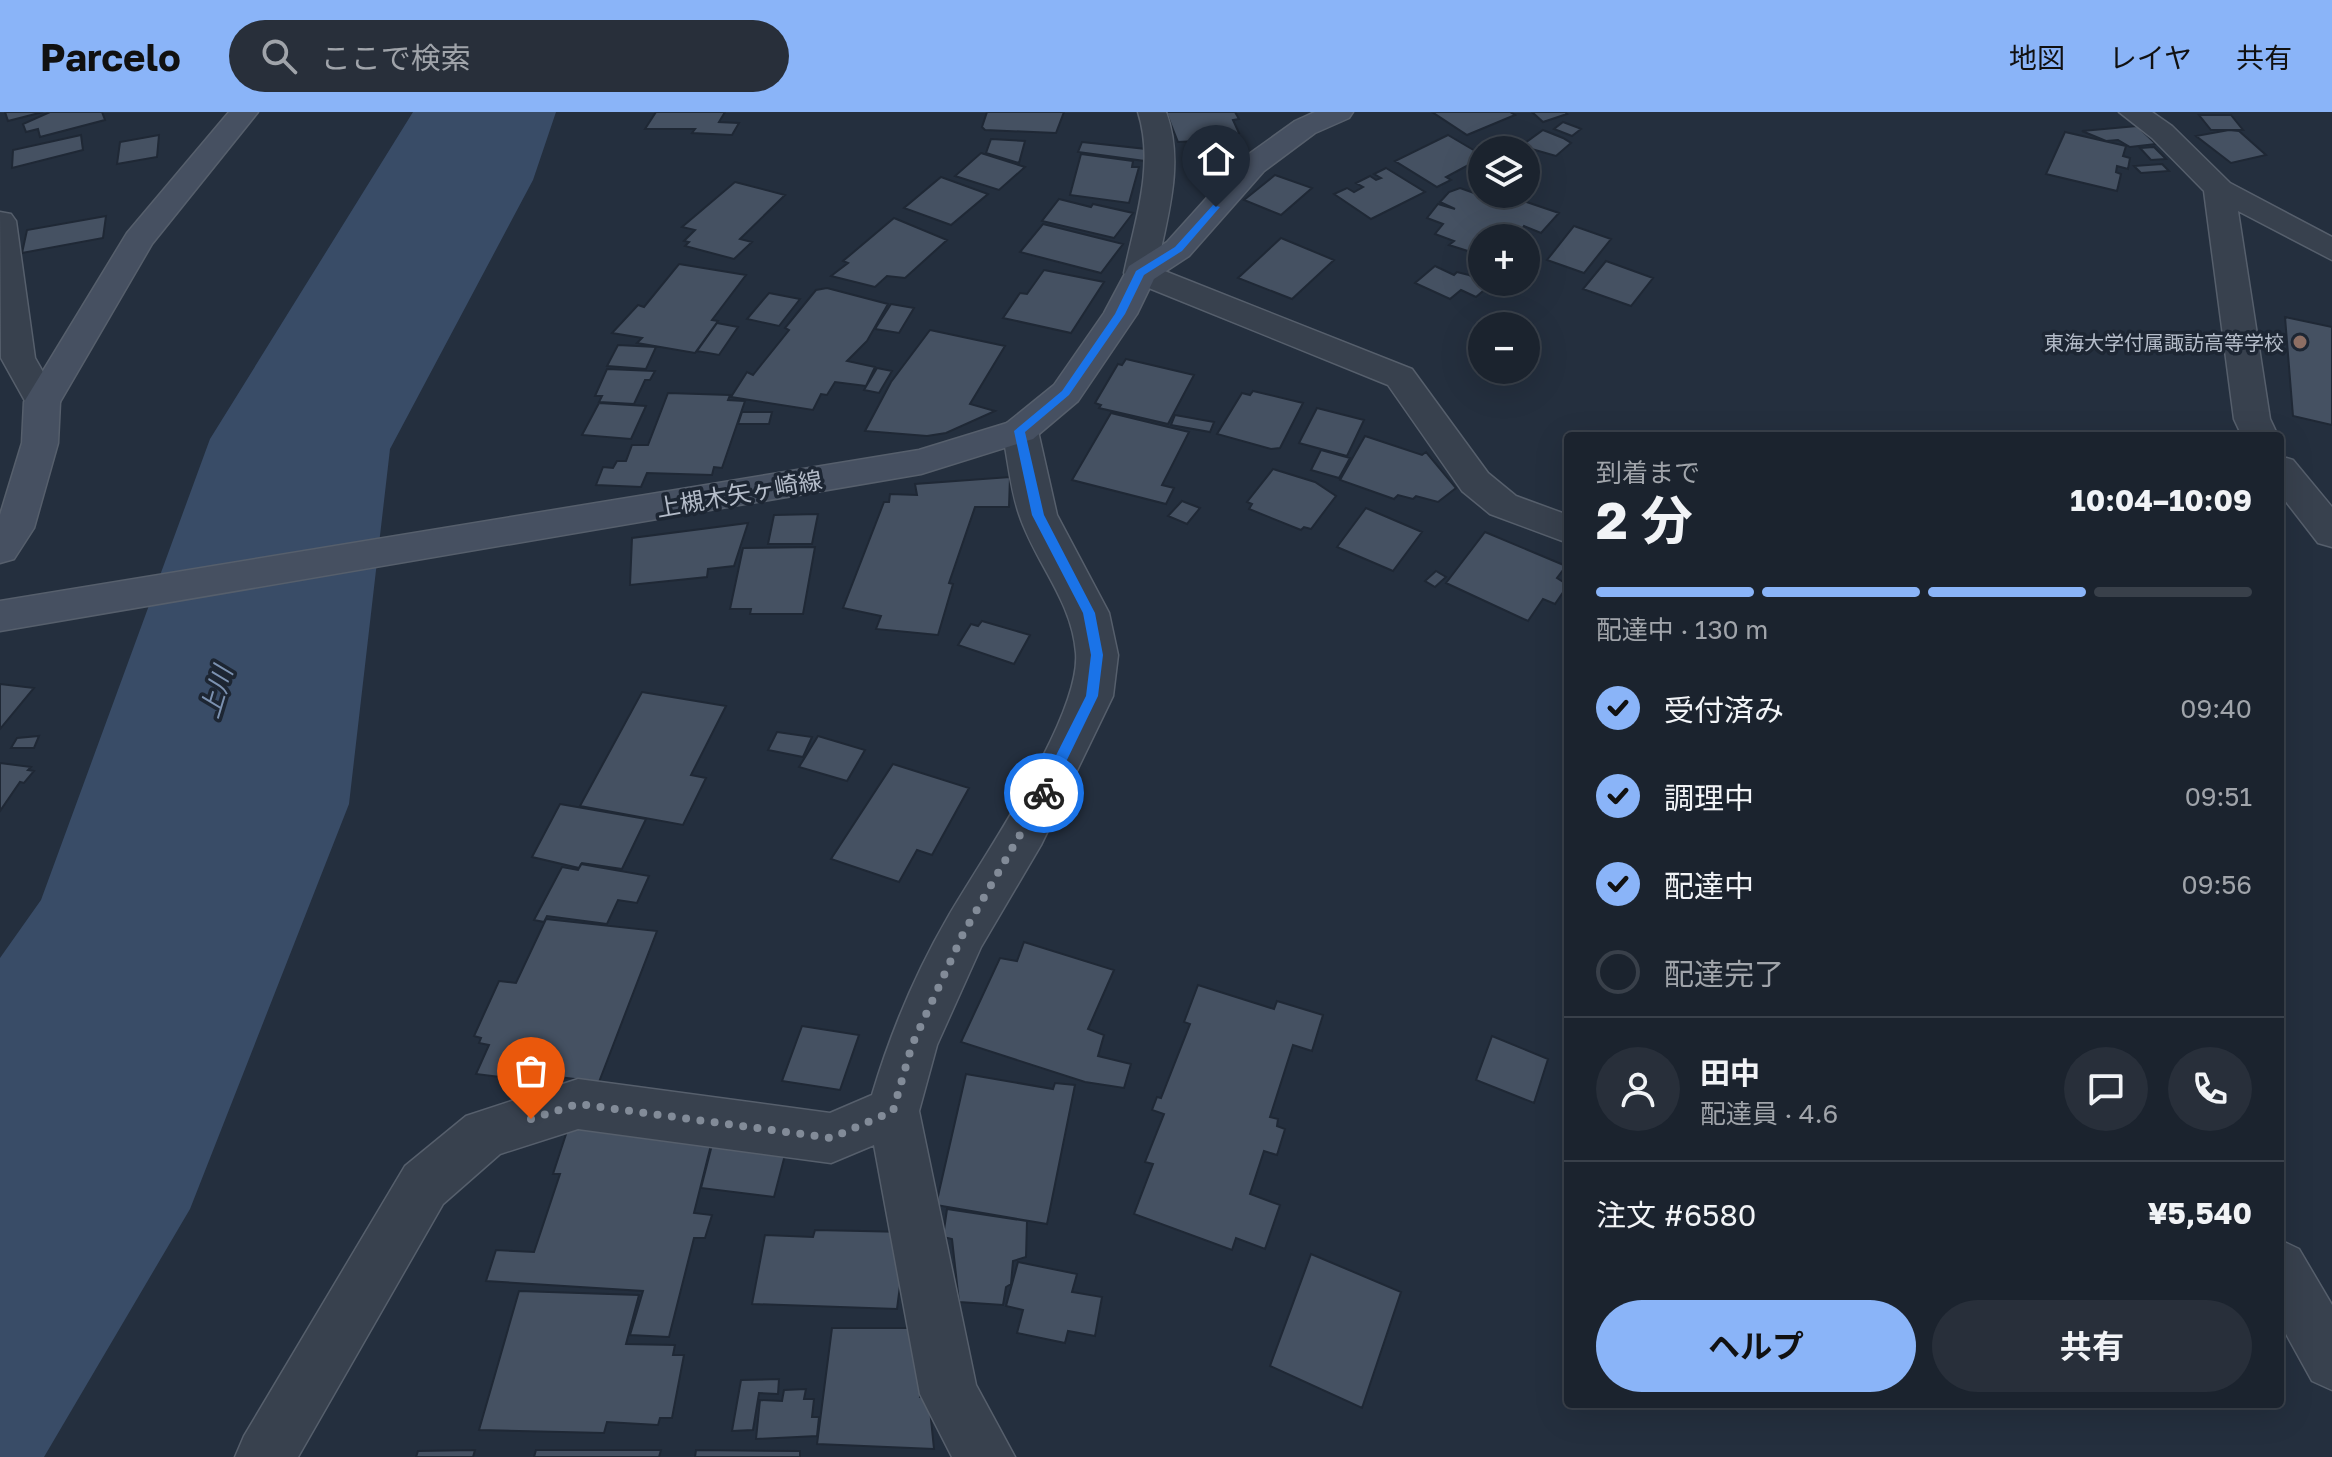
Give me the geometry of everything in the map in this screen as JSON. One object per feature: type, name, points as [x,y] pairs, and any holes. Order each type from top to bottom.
[{"type":"main road","points":[[0,549],[15,528],[36,458],[42,402],[138,240],[244,112]]},
{"type":"main road","points":[[1140,273],[1178,249],[1253,165],[1305,127],[1339,112]]},
{"type":"main road","name":"上槻木矢ヶ崎線","points":[[0,616],[921,462],[1020,431],[1066,393],[1120,314],[1140,273]]},
{"type":"street","points":[[1152,112],[1157,121],[1161,159],[1140,273],[1400,377],[1475,482],[1503,505],[1564,528]]},
{"type":"street","points":[[2133,112],[2162,132],[2219,189],[2332,250]]},
{"type":"street","points":[[2219,189],[2252,419],[2258,432]]},
{"type":"street","points":[[0,221],[18,358],[42,402]]},
{"type":"street","points":[[985,1457],[949,1394],[893,1111],[912,1045],[963,934],[1025,832],[1092,696],[1097,655],[1089,613],[1038,515],[1020,431]]},
{"type":"street","points":[[2284,474],[2332,533]]},
{"type":"street","points":[[265,1457],[424,1185],[484,1134],[578,1104],[831,1138],[893,1111]]},
{"type":"street","points":[[2284,1275],[2332,1361]]},
{"type":"water","name":"上川","points":[[413,112],[556,112],[533,180],[390,449],[349,804],[190,1209],[44,1457],[0,1457],[0,958],[41,900],[210,439]]},
{"type":"building","points":[[5,112],[43,112],[8,121]]},
{"type":"building","points":[[50,112],[102,112],[105,120],[40,137],[38,129],[26,132],[23,124]]},
{"type":"building","points":[[656,112],[725,112],[719,122],[739,123],[732,135],[692,133],[695,129],[645,129]]},
{"type":"building","points":[[987,112],[1064,112],[1056,133],[985,130],[982,127]]},
{"type":"building","points":[[1166,112],[1235,112],[1239,119],[1233,120],[1239,133],[1235,134],[1237,139],[1178,142]]},
{"type":"building","points":[[1432,112],[1510,112],[1515,115],[1467,135]]},
{"type":"building","points":[[1532,112],[1565,112],[1567,114],[1543,122]]},
{"type":"building","points":[[2199,115],[2231,115],[2243,130],[2211,130]]},
{"type":"building","points":[[1563,122],[1581,129],[1572,136],[1554,129]]},
{"type":"building","points":[[2137,126],[2156,144],[2130,147],[2118,140],[2106,141],[2082,131]]},
{"type":"building","points":[[1543,130],[1571,143],[1556,156],[1540,151],[1540,136],[1535,136]]},
{"type":"building","points":[[2239,131],[2266,155],[2231,163],[2196,136]]},
{"type":"building","points":[[2065,132],[2126,146],[2123,156],[2130,158],[2128,169],[2117,166],[2116,172],[2121,174],[2117,191],[2046,174]]},
{"type":"building","points":[[81,135],[83,150],[12,168],[13,150]]},
{"type":"building","points":[[159,135],[157,157],[117,164],[120,142]]},
{"type":"building","points":[[1448,135],[1468,147],[1468,165],[1446,177],[1451,180],[1437,187],[1395,161]]},
{"type":"building","points":[[991,139],[1025,141],[1019,163],[986,153]]},
{"type":"building","points":[[1082,142],[1146,149],[1145,161],[1078,152]]},
{"type":"building","points":[[2154,147],[2166,159],[2151,160],[2140,148]]},
{"type":"building","points":[[981,153],[1025,167],[999,190],[955,176]]},
{"type":"building","points":[[1081,154],[1133,161],[1132,167],[1139,167],[1129,203],[1070,195]]},
{"type":"building","points":[[2162,164],[2169,171],[2141,173],[2134,166]]},
{"type":"building","points":[[1386,168],[1425,192],[1371,219],[1334,194],[1347,188],[1354,192],[1363,187],[1356,183],[1370,176],[1376,180],[1381,178],[1374,174]]},
{"type":"building","points":[[1275,175],[1312,188],[1281,215],[1244,200]]},
{"type":"building","points":[[941,177],[988,194],[951,225],[904,208]]},
{"type":"building","points":[[735,182],[785,195],[740,239],[752,242],[734,259],[685,246],[689,242],[684,241],[695,230],[682,227]]},
{"type":"building","points":[[1460,188],[1468,191],[1468,208],[1540,207],[1559,213],[1541,233],[1540,224],[1468,224],[1468,251],[1449,245],[1454,241],[1435,234],[1443,224],[1427,218],[1438,204],[1455,209],[1440,202],[1449,192]]},
{"type":"building","points":[[1059,199],[1133,213],[1114,238],[1042,221]]},
{"type":"building","points":[[106,216],[103,238],[22,253],[27,230]]},
{"type":"building","points":[[894,218],[947,240],[905,278],[887,276],[875,287],[831,276],[848,263],[843,261]]},
{"type":"building","points":[[1043,224],[1123,244],[1101,273],[1020,252]]},
{"type":"building","points":[[1574,226],[1611,239],[1584,273],[1547,260]]},
{"type":"building","points":[[1281,238],[1334,260],[1292,299],[1238,278]]},
{"type":"building","points":[[1606,261],[1653,278],[1631,306],[1583,289]]},
{"type":"building","points":[[679,264],[746,275],[712,320],[718,321],[695,353],[637,343],[642,338],[612,333],[638,305],[644,307]]},
{"type":"building","points":[[1435,266],[1454,275],[1457,272],[1468,275],[1468,293],[1461,290],[1450,299],[1415,283]]},
{"type":"building","points":[[1044,270],[1104,282],[1071,333],[1003,318],[1020,293],[1027,294]]},
{"type":"building","points":[[827,288],[888,304],[867,341],[847,361],[875,367],[866,386],[835,382],[827,395],[821,394],[813,410],[731,397],[747,372],[753,375],[789,330],[785,328],[816,290]]},
{"type":"building","points":[[769,293],[800,299],[779,326],[747,319]]},
{"type":"building","points":[[891,304],[914,308],[899,333],[875,329]]},
{"type":"building","points":[[2285,317],[2332,327],[2332,425],[2293,416]]},
{"type":"building","points":[[717,323],[738,327],[719,355],[697,351]]},
{"type":"building","points":[[930,330],[1005,346],[970,404],[995,411],[946,433],[927,436],[865,431],[891,382]]},
{"type":"building","points":[[618,345],[656,347],[646,369],[607,366]]},
{"type":"building","points":[[1126,359],[1194,375],[1168,424],[1099,408],[1101,405],[1095,403],[1118,364],[1122,365]]},
{"type":"building","points":[[877,368],[892,371],[879,393],[864,390]]},
{"type":"building","points":[[607,369],[655,371],[650,380],[645,380],[634,404],[599,402],[602,396],[595,396]]},
{"type":"building","points":[[1253,391],[1303,403],[1280,448],[1271,449],[1217,434],[1242,393],[1250,395]]},
{"type":"building","points":[[668,393],[730,395],[728,400],[745,401],[722,468],[714,467],[712,475],[647,473],[641,487],[596,485],[603,467],[613,468],[617,461],[626,461],[632,445],[648,445]]},
{"type":"building","points":[[599,403],[646,406],[631,439],[582,435]]},
{"type":"building","points":[[1317,408],[1364,420],[1347,456],[1299,443]]},
{"type":"building","points":[[742,412],[772,412],[769,424],[738,424]]},
{"type":"building","points":[[1111,413],[1189,432],[1162,485],[1174,488],[1166,504],[1072,480]]},
{"type":"building","points":[[1175,415],[1214,422],[1210,432],[1171,425]]},
{"type":"building","points":[[1365,436],[1422,455],[1426,452],[1456,488],[1438,502],[1416,496],[1413,499],[1398,495],[1394,499],[1340,480]]},
{"type":"building","points":[[1321,450],[1350,458],[1339,478],[1311,470]]},
{"type":"building","points":[[1273,469],[1315,482],[1336,496],[1311,529],[1304,527],[1301,530],[1249,509],[1252,504],[1247,502]]},
{"type":"building","points":[[1010,477],[1009,507],[975,507],[949,583],[953,584],[938,635],[876,629],[881,616],[843,608],[884,502],[889,502],[890,494],[917,495],[915,484]]},
{"type":"building","points":[[1182,501],[1200,508],[1187,524],[1168,516]]},
{"type":"building","points":[[1366,508],[1422,532],[1393,571],[1337,547]]},
{"type":"building","points":[[818,514],[812,544],[768,544],[774,515]]},
{"type":"building","points":[[748,523],[734,566],[708,569],[707,577],[630,585],[632,538]]},
{"type":"building","points":[[1485,532],[1564,565],[1557,578],[1564,582],[1564,591],[1555,604],[1543,599],[1528,621],[1446,583]]},
{"type":"building","points":[[815,547],[803,614],[750,614],[751,609],[730,609],[743,548]]},
{"type":"building","points":[[1436,571],[1446,577],[1435,587],[1425,581]]},
{"type":"building","points":[[982,621],[1030,635],[1014,664],[958,645],[971,624],[978,626]]},
{"type":"building","points":[[0,684],[34,688],[0,729]]},
{"type":"building","points":[[642,692],[726,706],[691,775],[706,778],[683,825],[580,806]]},
{"type":"building","points":[[777,732],[812,737],[803,757],[768,750]]},
{"type":"building","points":[[39,736],[34,748],[11,748],[17,738]]},
{"type":"building","points":[[818,736],[865,750],[847,781],[799,767]]},
{"type":"building","points":[[0,763],[31,767],[28,770],[34,771],[24,783],[20,782],[0,811]]},
{"type":"building","points":[[893,764],[969,788],[932,855],[917,850],[899,882],[831,859]]},
{"type":"building","points":[[560,804],[646,819],[622,869],[582,863],[579,868],[532,857]]},
{"type":"building","points":[[581,864],[649,876],[637,903],[618,900],[607,924],[547,916],[544,922],[534,920],[562,867],[578,870]]},
{"type":"building","points":[[546,919],[657,931],[599,1082],[527,1073],[525,1080],[476,1074],[489,1045],[479,1043],[481,1038],[474,1036],[499,981],[516,983]]},
{"type":"building","points":[[1024,942],[1114,970],[1088,1029],[1104,1035],[1098,1056],[1131,1064],[1124,1088],[1085,1082],[961,1042],[1000,958],[1017,961]]},
{"type":"building","points":[[1198,985],[1274,1009],[1277,1001],[1323,1015],[1312,1051],[1293,1045],[1270,1117],[1278,1119],[1277,1126],[1285,1129],[1277,1155],[1264,1151],[1250,1194],[1280,1205],[1265,1249],[1236,1238],[1232,1250],[1134,1214],[1153,1164],[1145,1162],[1164,1114],[1152,1110],[1157,1097],[1161,1098],[1190,1024],[1184,1022]]},
{"type":"building","points":[[802,1026],[859,1035],[840,1090],[782,1081]]},
{"type":"building","points":[[1492,1036],[1548,1059],[1534,1103],[1476,1080]]},
{"type":"building","points":[[966,1074],[1053,1089],[1055,1083],[1075,1085],[1047,1224],[936,1205]]},
{"type":"building","points":[[569,1125],[714,1133],[694,1213],[712,1215],[705,1238],[694,1238],[669,1337],[630,1335],[643,1291],[486,1281],[496,1250],[534,1252],[560,1174],[553,1174]]},
{"type":"building","points":[[715,1133],[786,1151],[774,1197],[701,1188]]},
{"type":"building","points":[[947,1209],[1027,1221],[1026,1257],[1013,1261],[1011,1284],[1006,1287],[1003,1305],[959,1302],[952,1239],[943,1237]]},
{"type":"building","points":[[815,1230],[907,1232],[897,1309],[752,1304],[765,1235],[813,1237]]},
{"type":"building","points":[[1311,1254],[1401,1292],[1362,1408],[1270,1366]]},
{"type":"building","points":[[1018,1262],[1077,1274],[1072,1292],[1102,1297],[1095,1336],[1068,1331],[1065,1343],[1017,1333],[1023,1310],[1006,1306]]},
{"type":"building","points":[[519,1291],[639,1295],[626,1344],[675,1345],[673,1355],[684,1355],[672,1418],[660,1418],[658,1425],[607,1422],[604,1433],[479,1430]]},
{"type":"building","points":[[832,1328],[927,1328],[920,1397],[929,1399],[934,1449],[817,1444]]},
{"type":"building","points":[[779,1379],[778,1394],[759,1393],[753,1430],[732,1431],[741,1380]]},
{"type":"building","points":[[806,1389],[804,1399],[814,1399],[812,1417],[819,1417],[817,1436],[756,1439],[760,1400],[782,1401],[784,1390]]},
{"type":"building","points":[[475,1450],[473,1457],[416,1457],[418,1451]]},
{"type":"building","points":[[536,1450],[661,1450],[659,1457],[534,1457]]},
{"type":"building","points":[[696,1450],[800,1451],[800,1457],[695,1457]]},
{"type":"way so far","points":[[531,1119],[578,1104],[831,1138],[893,1111],[912,1045],[963,934],[1025,832],[1044,793]]},
{"type":"place","name":"東海大学付属諏訪高等学校","points":[[2300,342]]},
{"type":"route","points":[[1044,793],[1092,696],[1097,655],[1089,613],[1038,515],[1020,431],[1066,393],[1120,314],[1140,273],[1178,249],[1216,207]]}]
